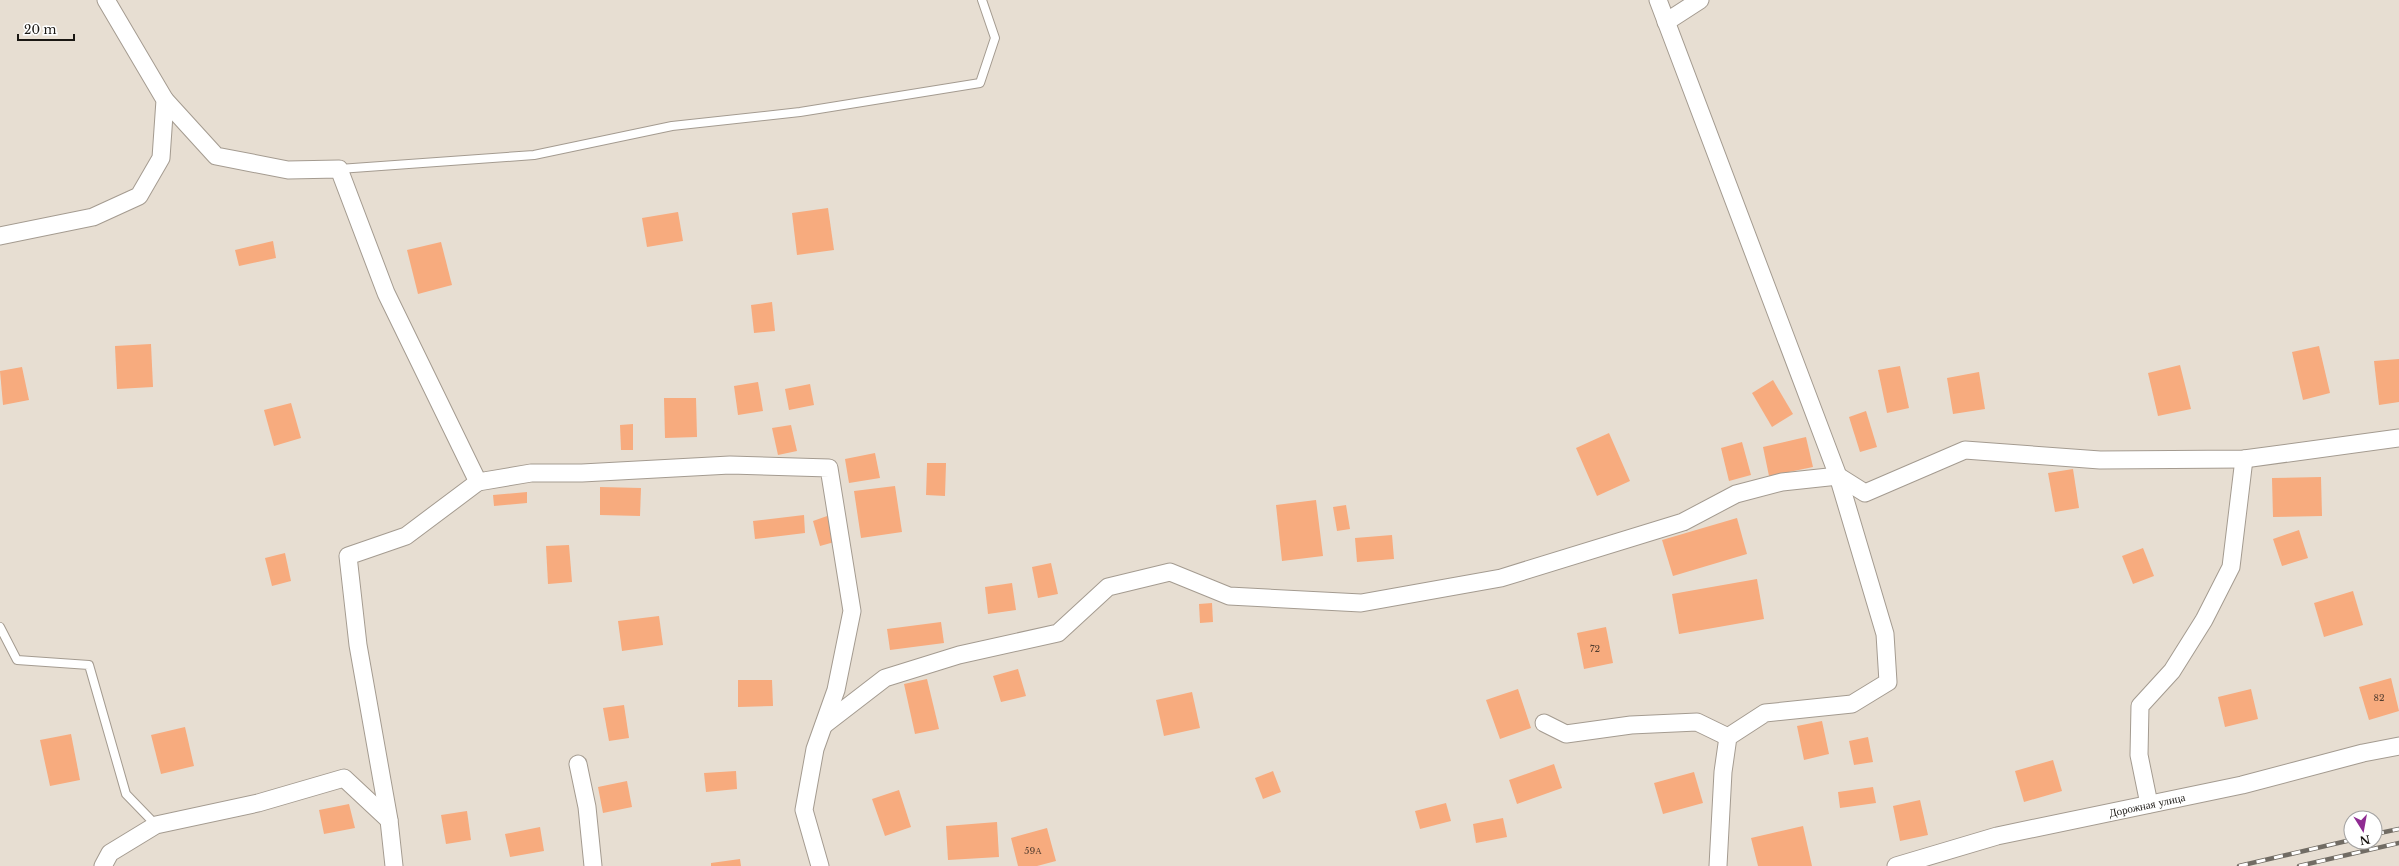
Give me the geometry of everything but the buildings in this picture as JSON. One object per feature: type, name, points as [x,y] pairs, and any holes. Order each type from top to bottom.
[{"type":"street","points":[[106,0],[165,100],[216,156],[288,170],[339,169],[386,293],[478,482]]},
{"type":"street","points":[[1658,0],[1838,476],[1885,634],[1888,682],[1852,704],[1765,713],[1728,737],[1723,772],[1718,866]]},
{"type":"street","points":[[1666,22],[1700,0]]},
{"type":"street","points":[[0,236],[93,217],[139,196],[161,158],[165,100]]},
{"type":"street","points":[[824,724],[885,678],[959,655],[1058,633],[1108,587],[1170,572],[1229,596],[1361,603],[1501,578],[1683,522],[1736,494],[1782,482],[1838,476],[1865,493],[1965,450],[2100,460],[2244,459],[2399,438]]},
{"type":"street","points":[[2149,804],[2139,755],[2140,706],[2172,671],[2204,620],[2231,567],[2244,459]]},
{"type":"street","points":[[394,866],[389,820],[358,645],[348,556],[406,536],[478,482],[531,473],[582,473],[730,466],[829,468],[852,611],[836,690],[815,749],[804,810],[820,866]]},
{"type":"street","points":[[1544,723],[1566,734],[1631,725],[1697,722],[1728,737]]},
{"type":"street","name":"Дорожная улица","points":[[1896,866],[1998,836],[2242,785],[2363,753],[2399,746]]},
{"type":"street","points":[[578,764],[587,807],[593,866]]},
{"type":"street","points":[[103,866],[110,853],[156,825],[258,802],[344,778],[389,820]]},
{"type":"lane","points":[[339,169],[534,156],[672,126],[800,112],[980,82],[995,38],[982,0]]},
{"type":"lane","points":[[0,627],[17,660],[89,665],[126,794],[156,825]]},
{"type":"railway","points":[[2383,832],[2399,829]]},
{"type":"railway","points":[[2239,866],[2343,842]]},
{"type":"railway","points":[[2299,866],[2399,843]]}]
